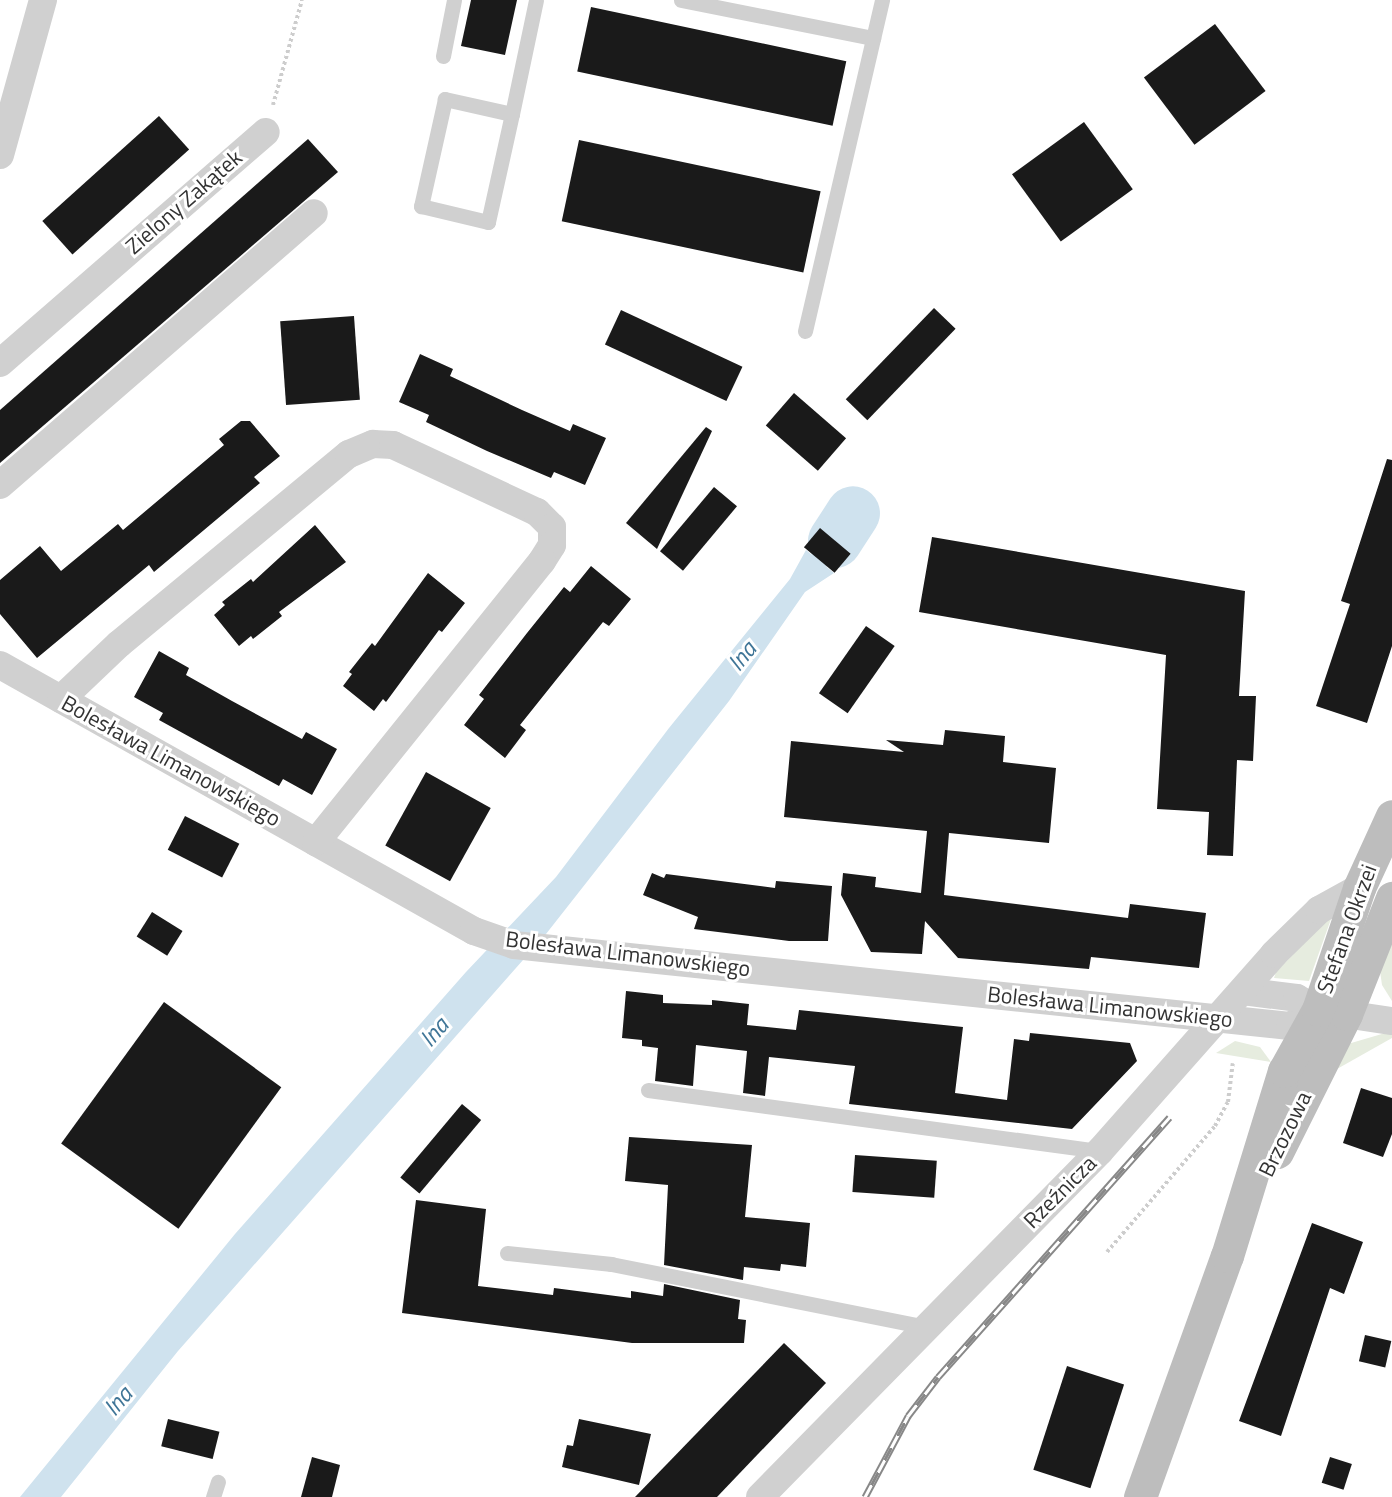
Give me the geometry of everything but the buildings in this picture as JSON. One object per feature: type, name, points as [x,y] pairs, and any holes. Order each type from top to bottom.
[{"type":"street","points":[[0,155],[43,0]]},
{"type":"street","name":"Zielony Zakątek","points":[[0,363],[266,132]]},
{"type":"street","points":[[0,484],[314,213]]},
{"type":"street","points":[[61,699],[119,644],[349,454],[373,444],[393,445],[537,512],[552,527],[552,544],[542,561],[316,842]]},
{"type":"street","name":"Bolesława Limanowskiego","points":[[0,665],[474,931],[514,945],[1290,1026],[1332,1012]]},
{"type":"street","name":"Stefana Okrzei","points":[[1332,1012],[1359,888],[1392,816]]},
{"type":"street","name":"Rzeźnicza","points":[[760,1497],[1100,1151],[1318,910],[1359,888]]},
{"type":"street","name":"Stefana Okrzei","points":[[1332,1012],[1392,898]]},
{"type":"street","name":"Bolesława Limanowskiego","points":[[1243,991],[1297,998],[1332,1012],[1392,1021]]},
{"type":"street","name":"Brzozowa","points":[[1140,1497],[1227,1256],[1284,1071],[1332,1012]]},
{"type":"lane","points":[[442,56],[454,0]]},
{"type":"lane","points":[[512,114],[445,99],[421,206],[488,222],[512,114],[536,0]]},
{"type":"lane","points":[[681,0],[873,38]]},
{"type":"lane","points":[[805,331],[882,0]]},
{"type":"lane","points":[[648,1090],[1100,1151]]},
{"type":"lane","points":[[507,1252],[611,1264],[927,1328]]},
{"type":"lane","points":[[213,1497],[218,1482]]},
{"type":"path","points":[[266,132],[302,0]]},
{"type":"path","points":[[1107,1252],[1215,1126],[1228,1102],[1233,1063]]},
{"type":"shaded area","points":[[1328,918],[1331,919],[1309,981],[1274,978],[1276,972]]},
{"type":"shaded area","points":[[1392,936],[1392,1001],[1382,985],[1380,971]]},
{"type":"shaded area","points":[[1392,1031],[1392,1038],[1337,1069],[1329,1068],[1341,1046]]},
{"type":"shaded area","points":[[1235,1041],[1260,1047],[1271,1062],[1216,1053]]},
{"type":"water","points":[[806,550],[834,573],[805,592],[729,701],[546,934],[178,1351],[61,1497],[20,1497],[235,1234],[466,972],[556,877],[669,728],[790,579]]},
{"type":"waterway","name":"Ina","points":[[835,541],[853,513]]},
{"type":"railway","points":[[865,1497],[908,1416],[938,1377],[1170,1117]]}]
